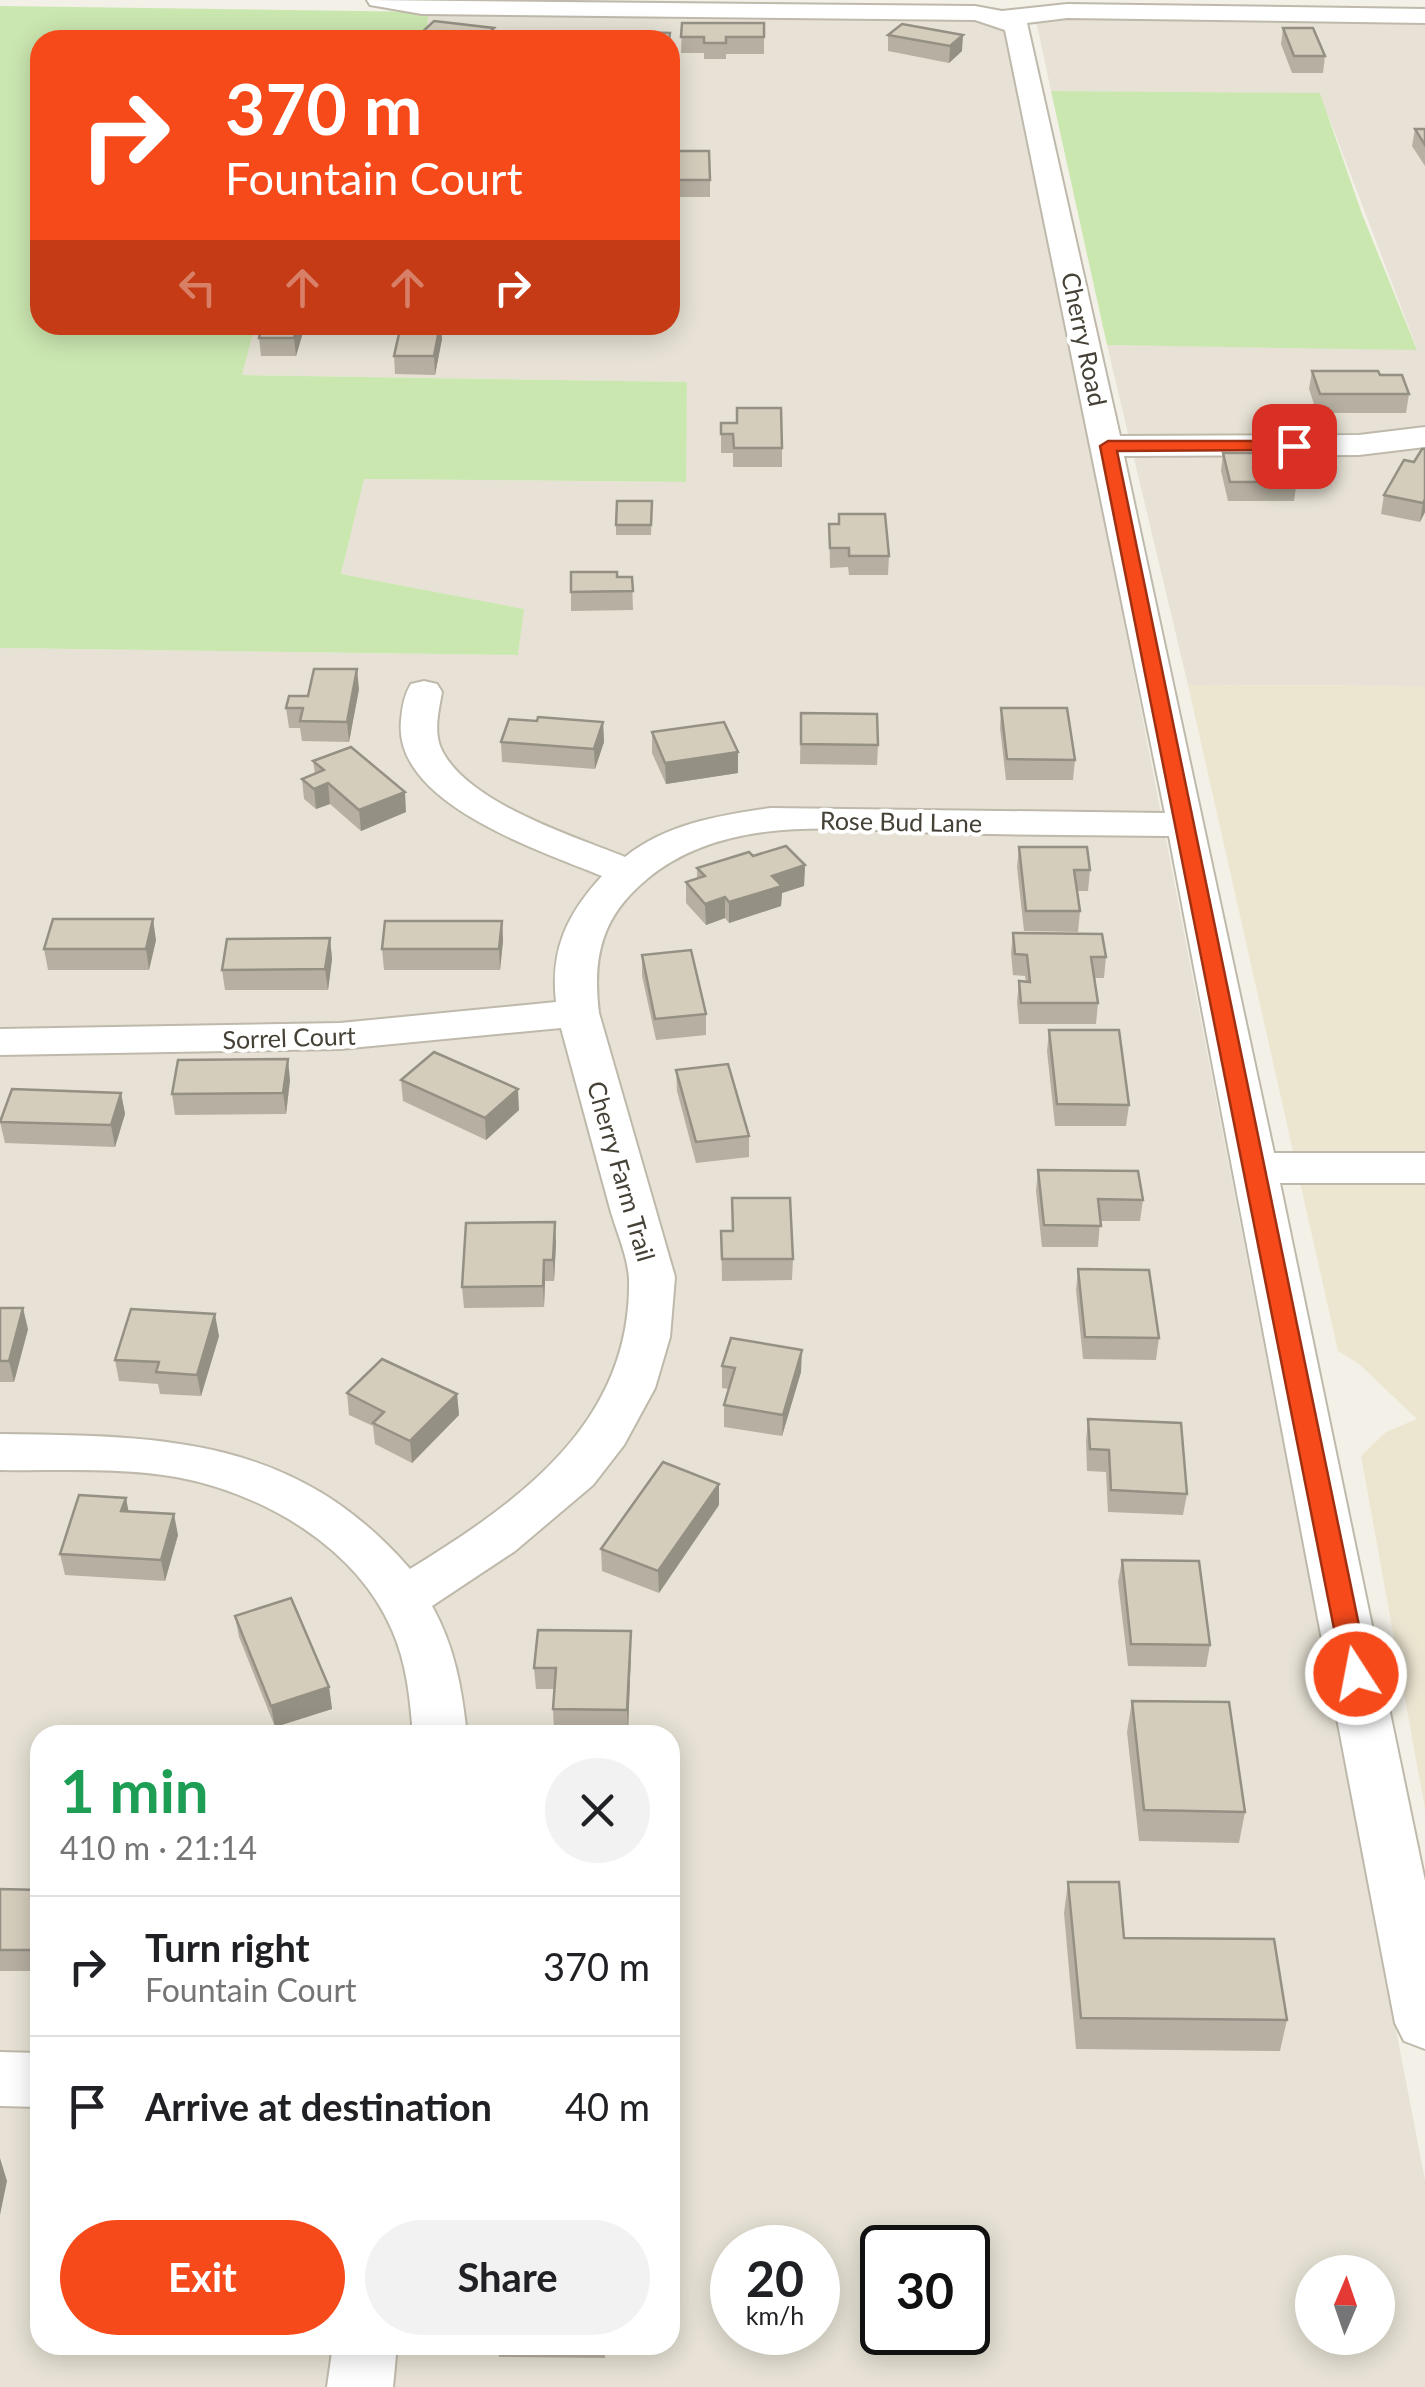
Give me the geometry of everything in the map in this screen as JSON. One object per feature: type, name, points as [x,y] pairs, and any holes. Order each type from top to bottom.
[{"type":"street","points":[[391,3],[959,13],[1002,18],[1066,11],[1425,16]]},
{"type":"street","name":"Cherry Road","points":[[1002,18],[1017,26],[1022,34],[1256,1168],[1425,2023]]},
{"type":"street","points":[[1108,446],[1359,445],[1425,437]]},
{"type":"street","points":[[424,692],[418,720],[421,747],[444,781],[500,815],[628,872]]},
{"type":"street","name":"Rose Bud Lane","points":[[628,872],[644,859],[694,834],[772,821],[1186,825]]},
{"type":"street","name":"Cherry Farm Trail","points":[[403,1598],[506,1534],[580,1471],[605,1439],[630,1396],[644,1356],[652,1277],[578,1014],[574,950],[586,921],[628,872]]},
{"type":"street","name":"Sorrel Court","points":[[0,1042],[340,1036],[578,1014]]},
{"type":"street","points":[[1256,1168],[1425,1168]]},
{"type":"street","points":[[0,1452],[132,1454],[220,1469],[281,1492],[334,1523],[368,1552],[403,1598],[431,1662],[440,1725]]},
{"type":"street","points":[[0,2079],[30,2080]]},
{"type":"street","points":[[360,2387],[363,2355]]},
{"type":"shaded area","points":[[429,12],[955,16],[997,23],[1010,32],[1425,2180],[1425,2387],[0,2387],[0,648],[518,655],[523,609],[341,574],[363,479],[685,482],[687,382],[241,375],[252,335],[680,335],[680,30],[426,30]]},
{"type":"shaded area","points":[[1044,15],[1425,19],[1425,686],[1188,685],[1107,345],[1417,349],[1320,94],[1051,91],[1036,20]]},
{"type":"shaded area","points":[[1188,685],[1425,686],[1425,1809],[1361,1456],[1386,1432],[1417,1419],[1359,1364],[1338,1351]]},
{"type":"green space","points":[[0,6],[429,12],[426,30],[30,30],[30,335],[252,335],[242,375],[687,382],[686,482],[364,479],[341,574],[524,609],[518,655],[0,648]]},
{"type":"green space","points":[[1051,91],[1320,93],[1362,214],[1417,350],[1107,345]]},
{"type":"building","points":[[434,21],[494,28],[492,30],[424,30]]},
{"type":"building","points":[[682,23],[764,23],[764,37],[726,37],[726,43],[704,43],[704,37],[681,37]]},
{"type":"building","points":[[902,24],[963,35],[950,46],[888,35]]},
{"type":"building","points":[[1283,28],[1313,28],[1325,56],[1294,56]]},
{"type":"building","points":[[1415,129],[1425,129],[1425,145]]},
{"type":"building","points":[[680,151],[709,151],[710,180],[680,180]]},
{"type":"building","points":[[260,335],[295,335],[294,338],[259,338]]},
{"type":"building","points":[[399,335],[438,335],[434,356],[394,356]]},
{"type":"building","points":[[1312,371],[1402,375],[1409,394],[1320,394]]},
{"type":"building","points":[[737,408],[781,408],[782,448],[734,448],[733,434],[721,434],[721,423],[737,423]]},
{"type":"building","points":[[1422,449],[1423,503],[1384,495],[1404,460],[1414,462]]},
{"type":"building","points":[[1223,453],[1312,453],[1316,468],[1293,468],[1297,482],[1230,482]]},
{"type":"building","points":[[617,501],[652,501],[651,525],[616,525]]},
{"type":"building","points":[[839,514],[885,514],[889,556],[849,556],[849,548],[830,548],[829,524],[839,524]]},
{"type":"building","points":[[571,572],[617,572],[617,577],[632,577],[633,591],[571,592]]},
{"type":"building","points":[[314,669],[357,669],[347,722],[300,721],[303,708],[286,708],[289,696],[308,696]]},
{"type":"building","points":[[1001,708],[1067,708],[1075,760],[1007,759]]},
{"type":"building","points":[[801,713],[877,714],[878,745],[801,744]]},
{"type":"building","points":[[538,717],[603,722],[594,749],[501,742],[509,719],[537,721]]},
{"type":"building","points":[[724,722],[738,752],[665,763],[652,732]]},
{"type":"building","points":[[351,747],[405,792],[359,810],[328,783],[314,789],[302,779],[324,770],[313,761]]},
{"type":"building","points":[[786,846],[805,865],[772,876],[782,886],[729,902],[725,897],[705,904],[686,882],[705,876],[697,868],[749,852],[753,856]]},
{"type":"building","points":[[1019,847],[1087,847],[1090,870],[1074,870],[1080,911],[1026,911]]},
{"type":"building","points":[[53,919],[153,919],[146,949],[44,949]]},
{"type":"building","points":[[385,921],[502,921],[499,949],[382,949]]},
{"type":"building","points":[[1013,933],[1102,934],[1106,957],[1091,957],[1098,1003],[1021,1003],[1019,981],[1030,982],[1027,955],[1015,954]]},
{"type":"building","points":[[330,938],[325,969],[222,970],[227,939]]},
{"type":"building","points":[[691,950],[706,1014],[655,1019],[642,955]]},
{"type":"building","points":[[1049,1030],[1119,1030],[1129,1105],[1057,1104]]},
{"type":"building","points":[[434,1052],[518,1089],[485,1118],[401,1080]]},
{"type":"building","points":[[288,1059],[283,1093],[172,1094],[178,1060]]},
{"type":"building","points":[[728,1064],[749,1136],[696,1142],[676,1070]]},
{"type":"building","points":[[12,1089],[121,1093],[111,1125],[0,1122]]},
{"type":"building","points":[[1038,1170],[1138,1171],[1143,1200],[1098,1199],[1101,1226],[1044,1225]]},
{"type":"building","points":[[732,1198],[790,1198],[793,1259],[722,1259],[721,1231],[733,1231]]},
{"type":"building","points":[[555,1222],[553,1260],[544,1260],[543,1286],[462,1287],[466,1223]]},
{"type":"building","points":[[1078,1269],[1149,1270],[1159,1338],[1085,1337]]},
{"type":"building","points":[[0,1308],[23,1308],[9,1361],[0,1361]]},
{"type":"building","points":[[131,1309],[215,1314],[197,1375],[156,1372],[159,1362],[115,1360]]},
{"type":"building","points":[[731,1338],[802,1350],[783,1415],[724,1405],[735,1368],[722,1366]]},
{"type":"building","points":[[382,1359],[457,1394],[410,1441],[373,1423],[384,1412],[347,1393]]},
{"type":"building","points":[[1088,1419],[1181,1423],[1187,1494],[1111,1490],[1109,1450],[1090,1449]]},
{"type":"building","points":[[663,1462],[719,1484],[658,1571],[601,1549]]},
{"type":"building","points":[[79,1495],[126,1498],[121,1511],[174,1514],[161,1560],[60,1554]]},
{"type":"building","points":[[1122,1560],[1199,1561],[1210,1645],[1131,1644]]},
{"type":"building","points":[[291,1598],[329,1687],[271,1706],[235,1616]]},
{"type":"building","points":[[538,1630],[631,1631],[627,1710],[553,1709],[556,1668],[534,1668]]},
{"type":"building","points":[[1132,1701],[1229,1702],[1245,1812],[1144,1810]]},
{"type":"building","points":[[1068,1882],[1119,1882],[1124,1938],[1274,1939],[1287,2020],[1081,2018]]},
{"type":"building","points":[[0,1889],[30,1890],[30,1950],[0,1950]]},
{"type":"route","points":[[1294,446],[1108,446],[1356,1674]]}]
